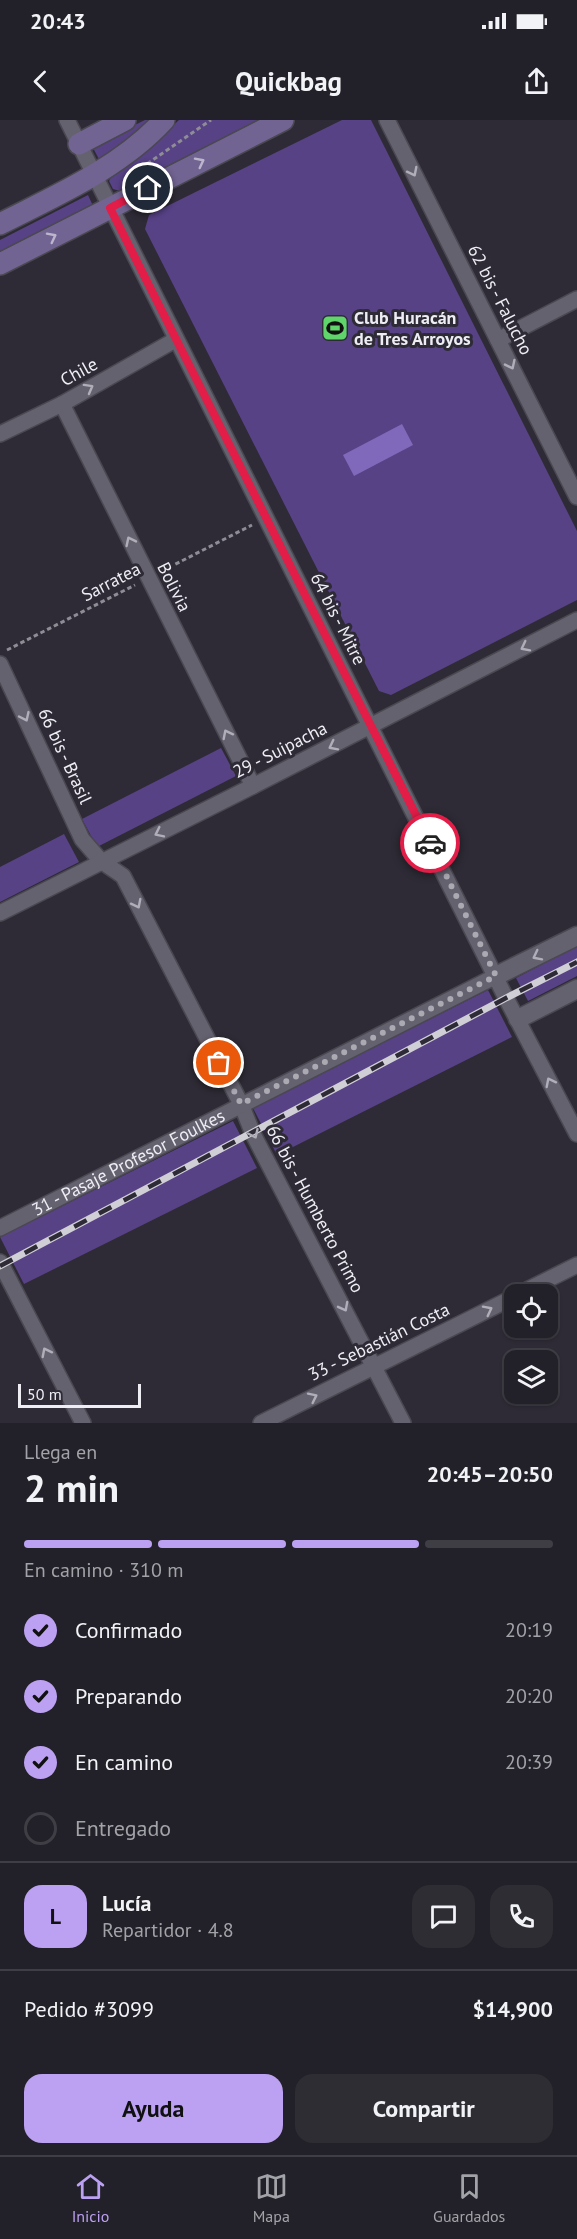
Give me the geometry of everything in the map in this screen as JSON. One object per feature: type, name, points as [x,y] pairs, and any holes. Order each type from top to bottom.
[{"type":"main road","points":[[79,144],[125,120]]},
{"type":"main road","points":[[0,224],[94,175],[148,138],[164,120]]},
{"type":"main road","points":[[0,264],[283,120]]},
{"type":"street","name":"64 bis - Mitre","points":[[67,120],[175,340],[577,1134]]},
{"type":"street","name":"62 bis - Falucho","points":[[387,120],[577,497]]},
{"type":"street","points":[[498,340],[577,299]]},
{"type":"street","name":"Chile","points":[[0,434],[62,404],[175,340]]},
{"type":"street","name":"Bolivia","points":[[62,404],[253,786]]},
{"type":"street","name":"29 - Suipacha","points":[[0,913],[577,620]]},
{"type":"street","name":"66 bis - Brasil","points":[[0,664],[82,839],[100,861]]},
{"type":"street","name":"66 bis - Humberto Primo","points":[[100,861],[123,876],[241,1104],[253,1134],[403,1423]]},
{"type":"street","name":"31 - Pasaje Profesor Foulkes","points":[[0,1228],[241,1104],[577,936]]},
{"type":"street","points":[[518,1019],[577,989]]},
{"type":"street","points":[[0,1262],[83,1423]]},
{"type":"street","points":[[539,1284],[577,1265]]},
{"type":"street","name":"33 - Sebastián Costa","points":[[261,1423],[504,1302]]},
{"type":"path","points":[[133,173],[211,120]]},
{"type":"path","name":"Sarratea","points":[[0,654],[265,518]]},
{"type":"shaded area","points":[[149,120],[130,141],[101,163],[92,146]]},
{"type":"shaded area","points":[[179,120],[261,120],[120,191],[113,189],[109,181],[112,175],[148,149]]},
{"type":"shaded area","name":"Club Huracán de Tres Arroyos","points":[[342,120],[371,120],[577,531],[577,600],[391,695],[379,691],[145,229],[149,215]]},
{"type":"shaded area","points":[[88,195],[93,206],[0,253],[0,240]]},
{"type":"shaded area","points":[[402,424],[413,445],[354,476],[343,455]]},
{"type":"shaded area","points":[[221,748],[236,776],[97,847],[82,819]]},
{"type":"shaded area","points":[[64,834],[79,862],[0,902],[0,867]]},
{"type":"shaded area","points":[[577,946],[577,976],[528,1001],[516,978]]},
{"type":"shaded area","points":[[488,990],[512,1037],[277,1155],[253,1108]]},
{"type":"shaded area","points":[[233,1121],[257,1168],[24,1284],[0,1237]]},
{"type":"railway","points":[[0,1266],[577,962]]},
{"type":"way so far","points":[[219,1063],[241,1104],[496,976],[430,843]]},
{"type":"place","name":"Club Huracán de Tres Arroyos","points":[[335,328]]},
{"type":"route","points":[[148,188],[110,208],[430,843]]}]
